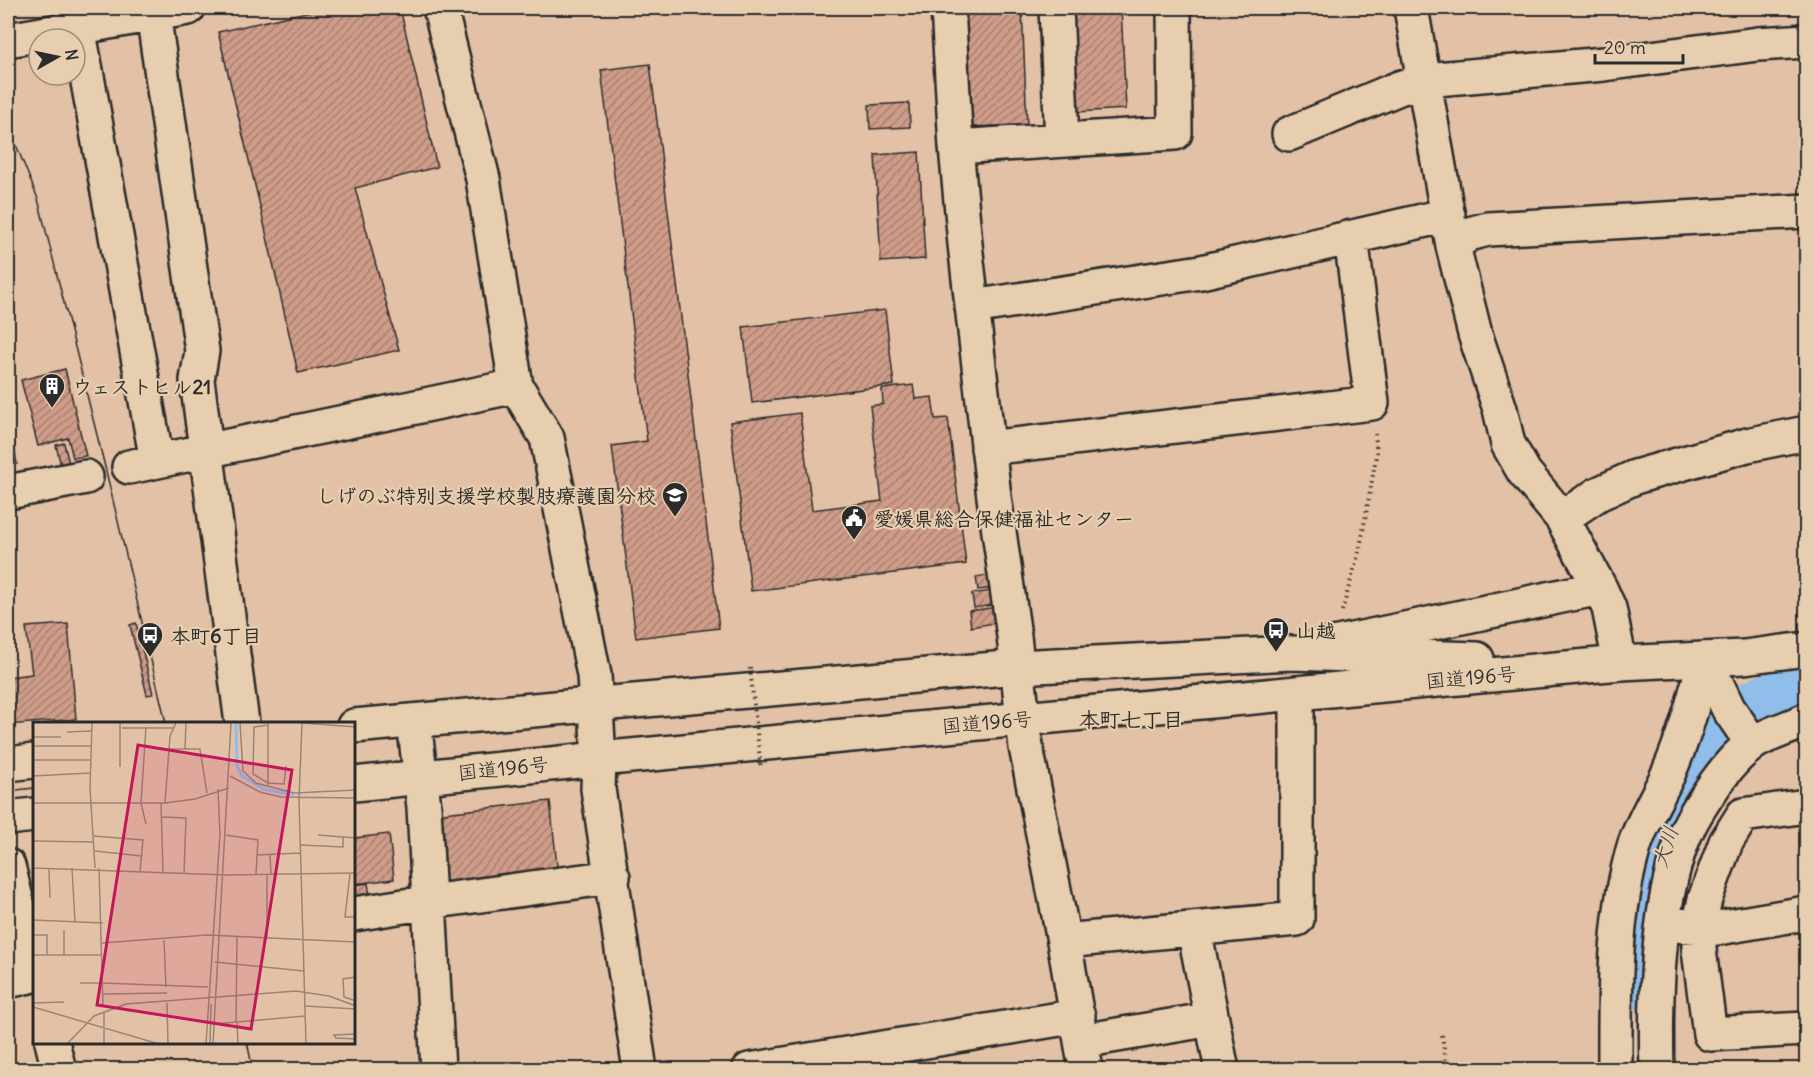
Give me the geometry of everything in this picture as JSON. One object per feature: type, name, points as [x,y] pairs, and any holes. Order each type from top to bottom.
[{"type":"main road","points":[[440,8],[483,179],[516,386],[547,438],[594,675],[599,759],[598,789],[613,877],[640,1070]]},
{"type":"main road","points":[[948,8],[956,147],[972,307],[1026,747],[1082,1042]]},
{"type":"main road","points":[[1056,8],[1062,140]]},
{"type":"main road","points":[[956,147],[1175,133],[1174,8]]},
{"type":"main road","points":[[1412,8],[1451,231],[1475,334],[1500,409],[1508,444],[1524,472],[1562,518],[1600,588],[1609,608],[1620,663]]},
{"type":"main road","points":[[78,27],[164,10],[202,351],[197,380],[242,722]]},
{"type":"main road","points":[[8,40],[27,36]]},
{"type":"main road","points":[[1289,134],[1399,88],[1425,80],[1604,64],[1758,44],[1806,41]]},
{"type":"main road","points":[[87,87],[143,464],[516,386]]},
{"type":"main road","points":[[972,307],[1201,272],[1351,237],[1451,231],[1469,234],[1488,229],[1806,211]]},
{"type":"main road","points":[[988,448],[1372,403],[1351,237]]},
{"type":"main road","points":[[1562,518],[1598,494],[1635,477],[1747,445],[1806,433]]},
{"type":"main road","points":[[8,492],[86,477]]},
{"type":"main road","points":[[1291,653],[1600,588]]},
{"type":"main road","name":"国道196号","points":[[356,784],[1023,718],[1620,663],[1744,657],[1806,649]]},
{"type":"main road","name":"国道196号","points":[[356,726],[1017,667],[1291,653],[1620,663]]},
{"type":"main road","points":[[1705,659],[1742,728]]},
{"type":"main road","points":[[1656,1070],[1656,1009],[1643,923],[1626,881],[1635,845],[1687,727],[1705,659]]},
{"type":"main road","points":[[1064,941],[1297,919],[1297,693]]},
{"type":"main road","points":[[1742,728],[1806,720]]},
{"type":"main road","points":[[414,721],[424,807],[438,1070]]},
{"type":"main road","points":[[1616,1070],[1617,971],[1643,923],[1670,883],[1682,841],[1692,819],[1724,770],[1742,728]]},
{"type":"main road","points":[[8,764],[33,761]]},
{"type":"main road","points":[[1806,806],[1743,815],[1726,842],[1705,899],[1698,927],[1710,1034],[1806,1029]]},
{"type":"main road","points":[[8,818],[33,815]]},
{"type":"main road","points":[[8,866],[29,973]]},
{"type":"main road","points":[[356,914],[613,877]]},
{"type":"main road","points":[[1643,923],[1718,928],[1806,913]]},
{"type":"main road","points":[[1194,928],[1222,1070]]},
{"type":"main road","points":[[749,1070],[1082,1042],[1212,1019]]},
{"type":"main road","points":[[52,1044],[59,1070]]},
{"type":"path","points":[[1341,613],[1360,548],[1377,452],[1372,403]]},
{"type":"path","points":[[750,668],[761,769]]},
{"type":"path","points":[[1442,1035],[1447,1070]]},
{"type":"building","points":[[324,8],[400,8],[437,167],[355,188],[399,350],[298,373],[218,32]]},
{"type":"building","points":[[962,8],[1022,8],[1027,125],[968,127]]},
{"type":"building","points":[[1071,8],[1121,8],[1126,109],[1077,112]]},
{"type":"building","points":[[650,64],[719,628],[636,638],[612,446],[647,441],[601,70]]},
{"type":"building","points":[[909,103],[910,127],[870,129],[869,105]]},
{"type":"building","points":[[919,152],[925,259],[881,262],[875,155]]},
{"type":"building","points":[[885,310],[894,385],[752,403],[743,327]]},
{"type":"building","name":"ウェストヒル21","points":[[65,369],[86,456],[73,458],[68,438],[38,446],[21,380]]},
{"type":"building","points":[[913,385],[915,399],[932,397],[935,419],[948,418],[966,564],[751,591],[730,422],[800,413],[812,510],[882,501],[870,406],[883,404],[882,389]]},
{"type":"building","points":[[8,409],[17,464],[8,466]]},
{"type":"building","points":[[64,443],[70,468],[62,470],[56,445]]},
{"type":"building","points":[[994,574],[996,588],[978,590],[976,577]]},
{"type":"building","points":[[996,590],[999,604],[974,608],[972,594]]},
{"type":"building","points":[[999,607],[1001,622],[971,627],[969,611]]},
{"type":"building","points":[[136,623],[153,694],[147,695],[130,625]]},
{"type":"building","points":[[68,624],[76,719],[8,725],[8,677],[32,674],[26,627]]},
{"type":"building","points":[[550,801],[558,875],[443,888],[435,814]]},
{"type":"building","points":[[389,834],[394,879],[356,884],[356,838]]},
{"type":"building","points":[[368,883],[371,904],[356,906],[356,885]]},
{"type":"waterway","name":"大川","points":[[1644,983],[1649,905],[1663,842],[1685,793],[1714,743],[1752,708],[1779,696],[1806,689]]},
{"type":"tram line","points":[[8,125],[38,199],[166,722]]},
{"type":"tram line","points":[[8,791],[33,788]]},
{"type":"tram line","points":[[247,1044],[253,1070]]},
{"type":"place","name":"ウェストヒル21","points":[[52,409]]},
{"type":"place","name":"しげのぶ特別支援学校製肢療護園分校","points":[[675,518]]},
{"type":"place","name":"愛媛県総合保健福祉センター","points":[[854,541]]},
{"type":"place","name":"山越","points":[[1276,653]]},
{"type":"place","name":"本町6丁目","points":[[150,658]]},
{"type":"district","name":"本町七丁目","points":[[1131,719]]}]
